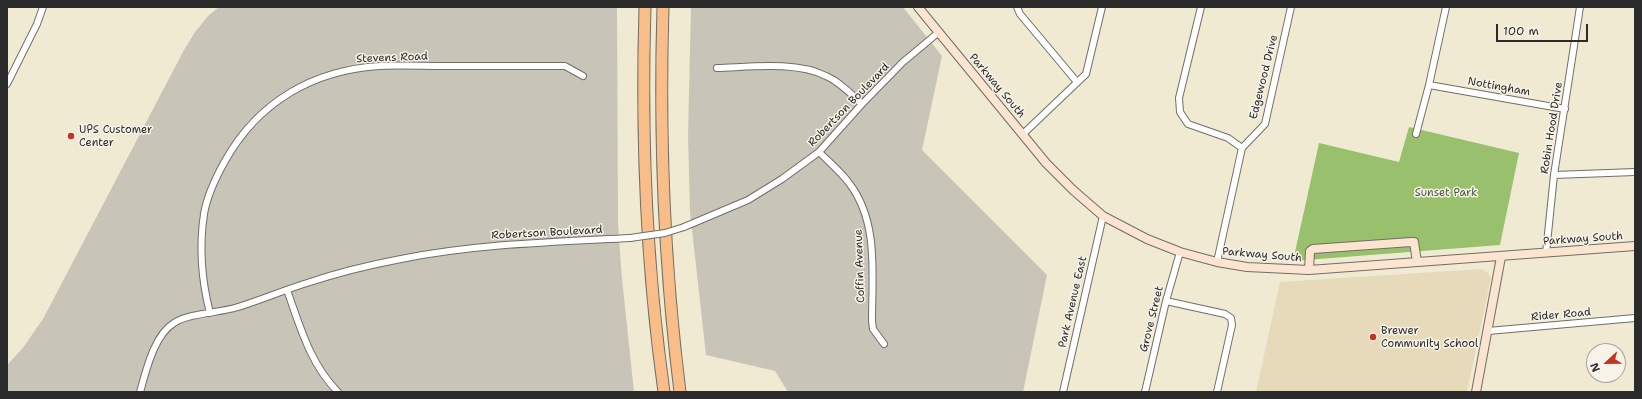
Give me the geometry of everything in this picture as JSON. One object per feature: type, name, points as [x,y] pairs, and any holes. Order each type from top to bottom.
[{"type":"highway","points":[[640,7],[649,243],[656,330],[664,392]]},
{"type":"highway","points":[[644,102],[645,7]]},
{"type":"highway","points":[[663,7],[662,148],[672,324],[680,392]]},
{"type":"highway","points":[[672,324],[685,392]]},
{"type":"main road","name":"Parkway South","points":[[918,7],[1046,163],[1073,190],[1103,216],[1147,240],[1180,252],[1217,262],[1248,267],[1309,270],[1635,246]]},
{"type":"main road","points":[[1309,270],[1310,251],[1328,248],[1414,242],[1416,245],[1417,262]]},
{"type":"main road","points":[[1476,392],[1501,257]]},
{"type":"street","points":[[7,84],[37,24],[43,7]]},
{"type":"street","points":[[1017,7],[1020,14],[1077,82]]},
{"type":"street","points":[[1023,134],[1086,74],[1102,7]]},
{"type":"street","points":[[1201,7],[1179,98],[1180,112],[1188,124],[1228,138],[1242,148],[1217,262]]},
{"type":"street","name":"Edgewood Drive","points":[[1242,148],[1265,124],[1291,7]]},
{"type":"street","points":[[1416,134],[1429,85],[1446,7]]},
{"type":"street","name":"Robin Hood Drive","points":[[1546,253],[1554,174],[1580,7]]},
{"type":"street","name":"Robertson Boulevard","points":[[140,392],[145,373],[156,344],[163,332],[173,323],[185,318],[238,307],[287,290],[363,267],[444,251],[503,245],[630,238],[665,233],[684,227],[748,200],[775,184],[819,152],[862,104],[904,62],[939,32]]},
{"type":"street","name":"Stevens Road","points":[[210,313],[204,292],[202,242],[204,214],[212,190],[220,170],[232,148],[246,129],[264,112],[294,90],[312,80],[334,73],[381,66],[565,66],[583,76]]},
{"type":"street","points":[[716,68],[791,67],[812,70],[839,83],[862,104]]},
{"type":"street","name":"Nottingham","points":[[1429,85],[1565,110]]},
{"type":"street","name":"Coffin Avenue","points":[[819,152],[849,182],[866,213],[870,230],[871,244],[873,329],[884,344]]},
{"type":"street","points":[[1554,174],[1635,172]]},
{"type":"street","name":"Park Avenue East","points":[[1063,392],[1103,216]]},
{"type":"street","name":"Grove Street","points":[[1145,392],[1166,300],[1180,252]]},
{"type":"street","points":[[287,290],[316,364],[338,392]]},
{"type":"street","points":[[1166,300],[1225,314],[1231,318],[1232,325],[1217,392]]},
{"type":"street","name":"Rider Road","points":[[1488,331],[1635,318]]},
{"type":"shaded area","points":[[219,7],[617,7],[618,224],[622,279],[634,392],[7,392],[7,365],[22,349],[43,319],[184,50],[195,32],[209,15]]},
{"type":"shaded area","points":[[691,7],[903,7],[942,56],[922,150],[1047,275],[1023,392],[788,392],[775,371],[706,355],[690,212],[688,136]]},
{"type":"shaded area","name":"Brewer Community School","points":[[1482,269],[1488,273],[1491,278],[1467,392],[1256,392],[1280,282]]},
{"type":"green space","name":"Sunset Park","points":[[1409,127],[1519,153],[1500,245],[1293,261],[1319,143],[1399,162]]},
{"type":"place","name":"UPS Customer Center","points":[[71,136]]},
{"type":"place","name":"Brewer Community School","points":[[1373,337]]}]
